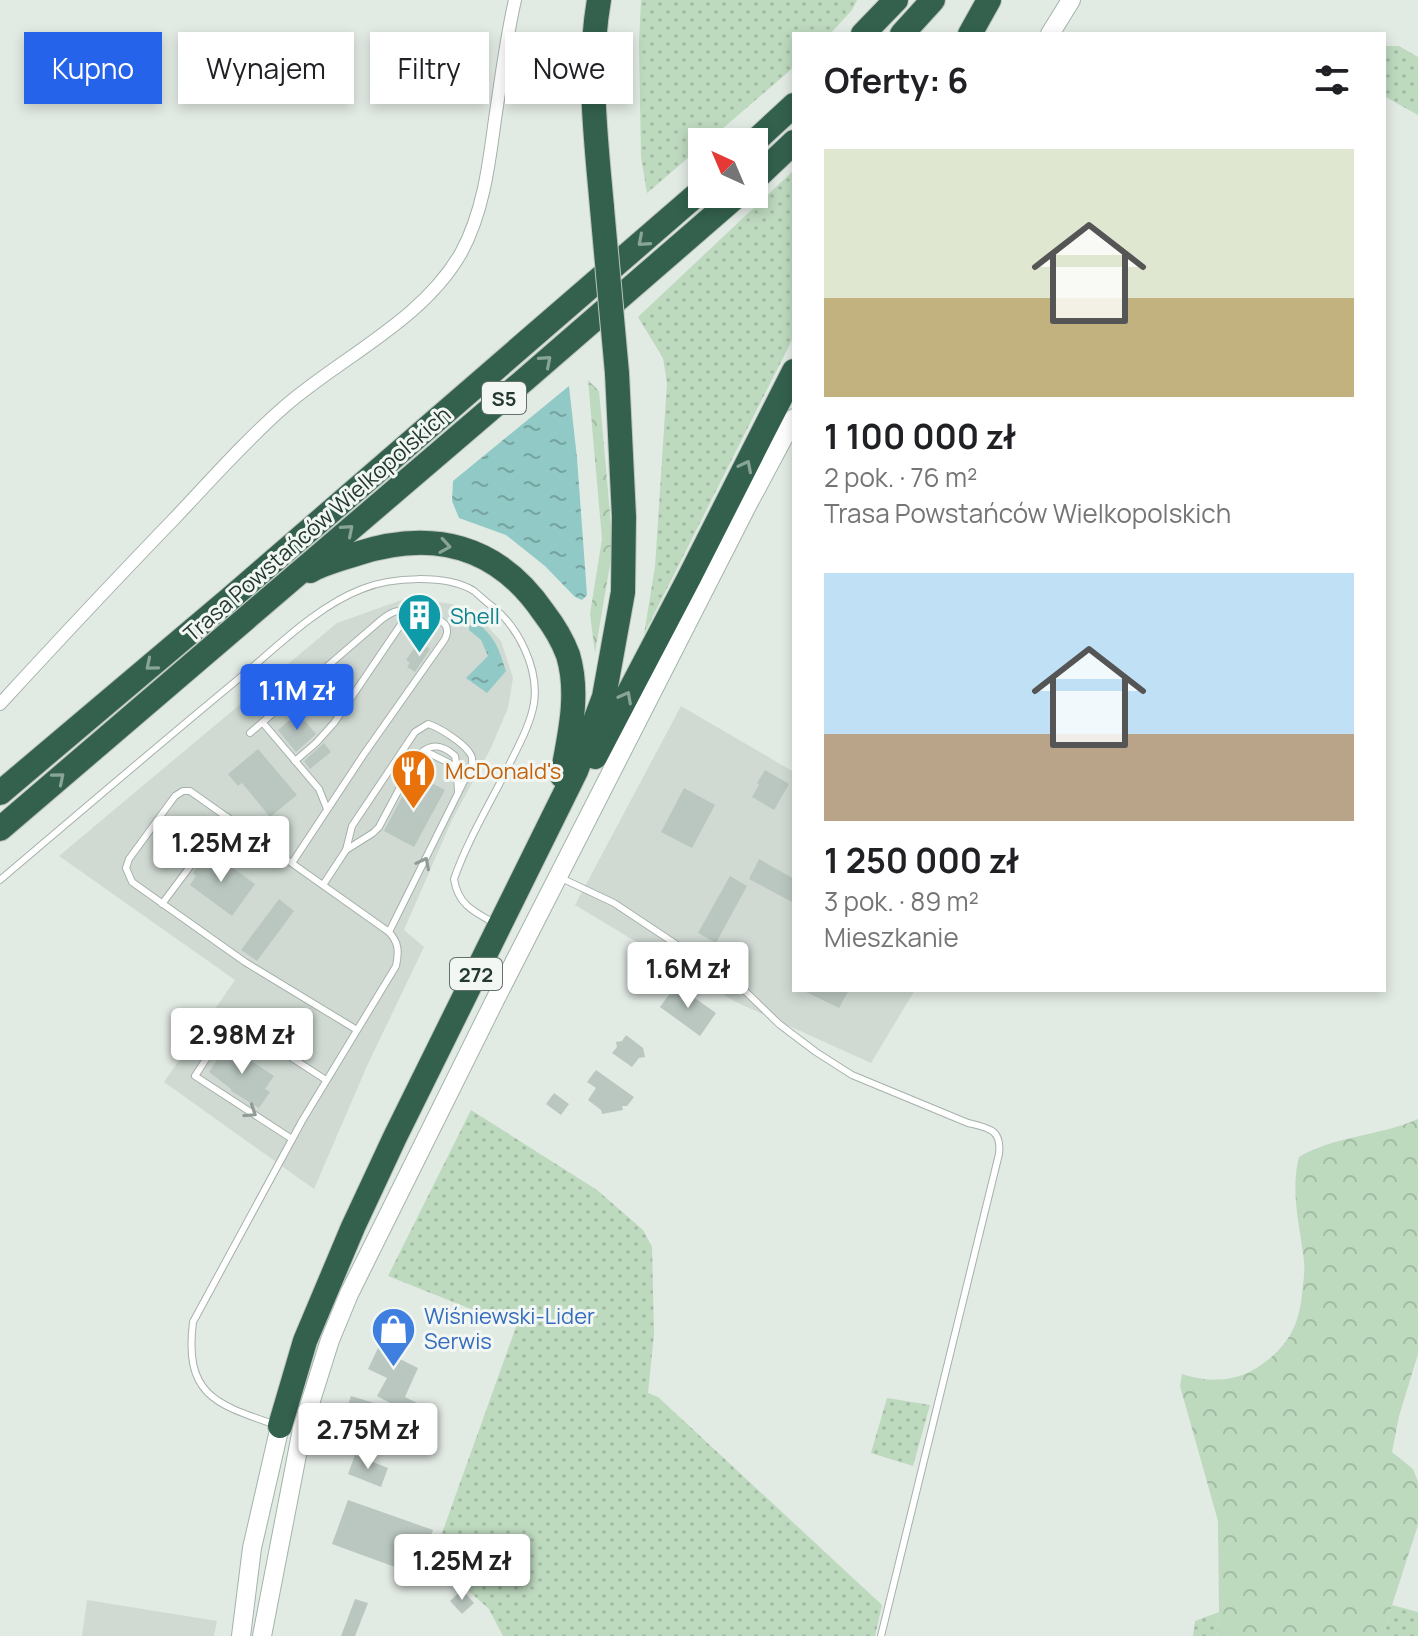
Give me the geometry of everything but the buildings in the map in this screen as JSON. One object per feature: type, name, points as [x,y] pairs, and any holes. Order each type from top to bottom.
[{"type":"highway","points":[[556,810],[576,771],[604,697],[623,592],[624,517],[617,373],[594,112],[593,63],[599,0]]},
{"type":"highway","points":[[848,32],[870,0]]},
{"type":"highway","points":[[865,32],[896,0]]},
{"type":"highway","points":[[904,32],[933,0]]},
{"type":"highway","points":[[971,32],[989,0]]},
{"type":"highway","points":[[768,129],[792,107]]},
{"type":"highway","points":[[768,167],[792,144]]},
{"type":"highway","name":"Trasa Powstańców Wielkopolskich","points":[[0,793],[232,597],[688,202]]},
{"type":"highway","name":"Trasa Powstańców Wielkopolskich","points":[[0,829],[723,208]]},
{"type":"highway","points":[[556,810],[584,778],[792,375]]},
{"type":"highway","points":[[268,600],[315,568],[368,550],[398,544],[454,546],[496,563],[529,590],[559,634],[568,658],[574,698],[556,810]]},
{"type":"highway","name":"272","points":[[280,1426],[305,1341],[353,1227],[556,810]]},
{"type":"street","points":[[0,704],[284,407],[413,312],[461,253],[479,211],[489,167],[515,0]]},
{"type":"street","points":[[1051,32],[1071,0]]},
{"type":"street","points":[[262,1636],[302,1429],[339,1317],[413,1162],[740,518],[792,422]]},
{"type":"street","name":"272","points":[[241,1636],[252,1548],[280,1426]]},
{"type":"lane","points":[[0,880],[338,600],[387,582],[445,581],[472,590],[499,612],[521,644],[532,673],[534,703],[521,742],[454,879],[455,891],[461,900],[499,926]]},
{"type":"lane","points":[[250,733],[395,611],[410,611],[442,622],[447,629],[445,639],[292,863]]},
{"type":"lane","points":[[295,761],[334,723],[410,611]]},
{"type":"lane","points":[[263,723],[319,789],[327,809]]},
{"type":"lane","points":[[323,885],[346,850],[352,826],[415,732],[428,724],[435,726],[471,754],[470,771],[389,932]]},
{"type":"lane","points":[[346,850],[379,827],[413,763],[427,748],[436,745],[455,756],[458,796]]},
{"type":"lane","points":[[280,1426],[222,1405],[205,1390],[193,1370],[190,1346],[193,1322],[292,1139],[396,966],[399,948],[389,932],[190,791],[175,796],[129,859],[126,868],[132,882],[245,962],[357,1030]]},
{"type":"lane","points":[[162,904],[227,817]]},
{"type":"lane","points":[[558,877],[614,903],[742,988],[779,1024],[852,1075],[987,1128],[998,1137],[999,1154],[881,1636]]},
{"type":"lane","points":[[292,1139],[195,1076],[232,1019],[326,1080]]},
{"type":"shaded area","points":[[407,598],[453,604],[489,628],[501,641],[513,678],[508,708],[490,750],[452,820],[404,930],[424,947],[367,1066],[314,1189],[164,1082],[235,980],[59,856],[337,623]]},
{"type":"shaded area","points":[[681,706],[792,771],[792,992],[914,992],[871,1063],[736,1002],[575,905]]},
{"type":"shaded area","points":[[87,1600],[217,1621],[214,1636],[82,1636]]},
{"type":"green space","points":[[641,0],[857,0],[832,32],[792,32],[792,69],[723,128],[688,128],[688,158],[647,193],[641,157]]},
{"type":"green space","points":[[1386,46],[1399,46],[1418,57],[1418,115],[1386,97]]},
{"type":"green space","points":[[792,172],[792,340],[644,634],[655,567],[667,383],[663,358],[638,317],[754,208],[768,208],[768,194]]},
{"type":"green space","points":[[588,380],[599,391],[613,547],[595,653],[590,614],[602,539]]},
{"type":"green space","points":[[471,1110],[597,1190],[643,1230],[652,1247],[654,1334],[648,1393],[658,1397],[882,1605],[875,1636],[503,1636],[489,1609],[432,1561],[516,1327],[388,1276]]},
{"type":"green space","points":[[1418,1119],[1418,1354],[1399,1416],[1392,1452],[1413,1469],[1418,1482],[1418,1525],[1382,1636],[1216,1636],[1219,1612],[1218,1521],[1180,1386],[1182,1374],[1211,1380],[1240,1376],[1269,1359],[1292,1332],[1302,1299],[1304,1270],[1296,1196],[1299,1157],[1327,1145]]},
{"type":"green space","points":[[887,1398],[930,1405],[913,1466],[871,1453]]},
{"type":"green space","points":[[1392,1605],[1418,1612],[1418,1636],[1382,1636]]},
{"type":"green space","points":[[1219,1612],[1216,1636],[1193,1636],[1195,1621]]},
{"type":"water","points":[[569,386],[587,595],[582,600],[506,535],[459,518],[452,501],[453,481]]},
{"type":"water","points":[[473,622],[477,622],[492,639],[506,671],[487,693],[466,678],[488,656],[481,640],[469,630]]},
{"type":"place","name":"Shell","points":[[419,655]]},
{"type":"place","name":"McDonald's","points":[[414,810]]},
{"type":"place","name":"Wiśniewski-Lider Serwis","points":[[393,1368]]}]
